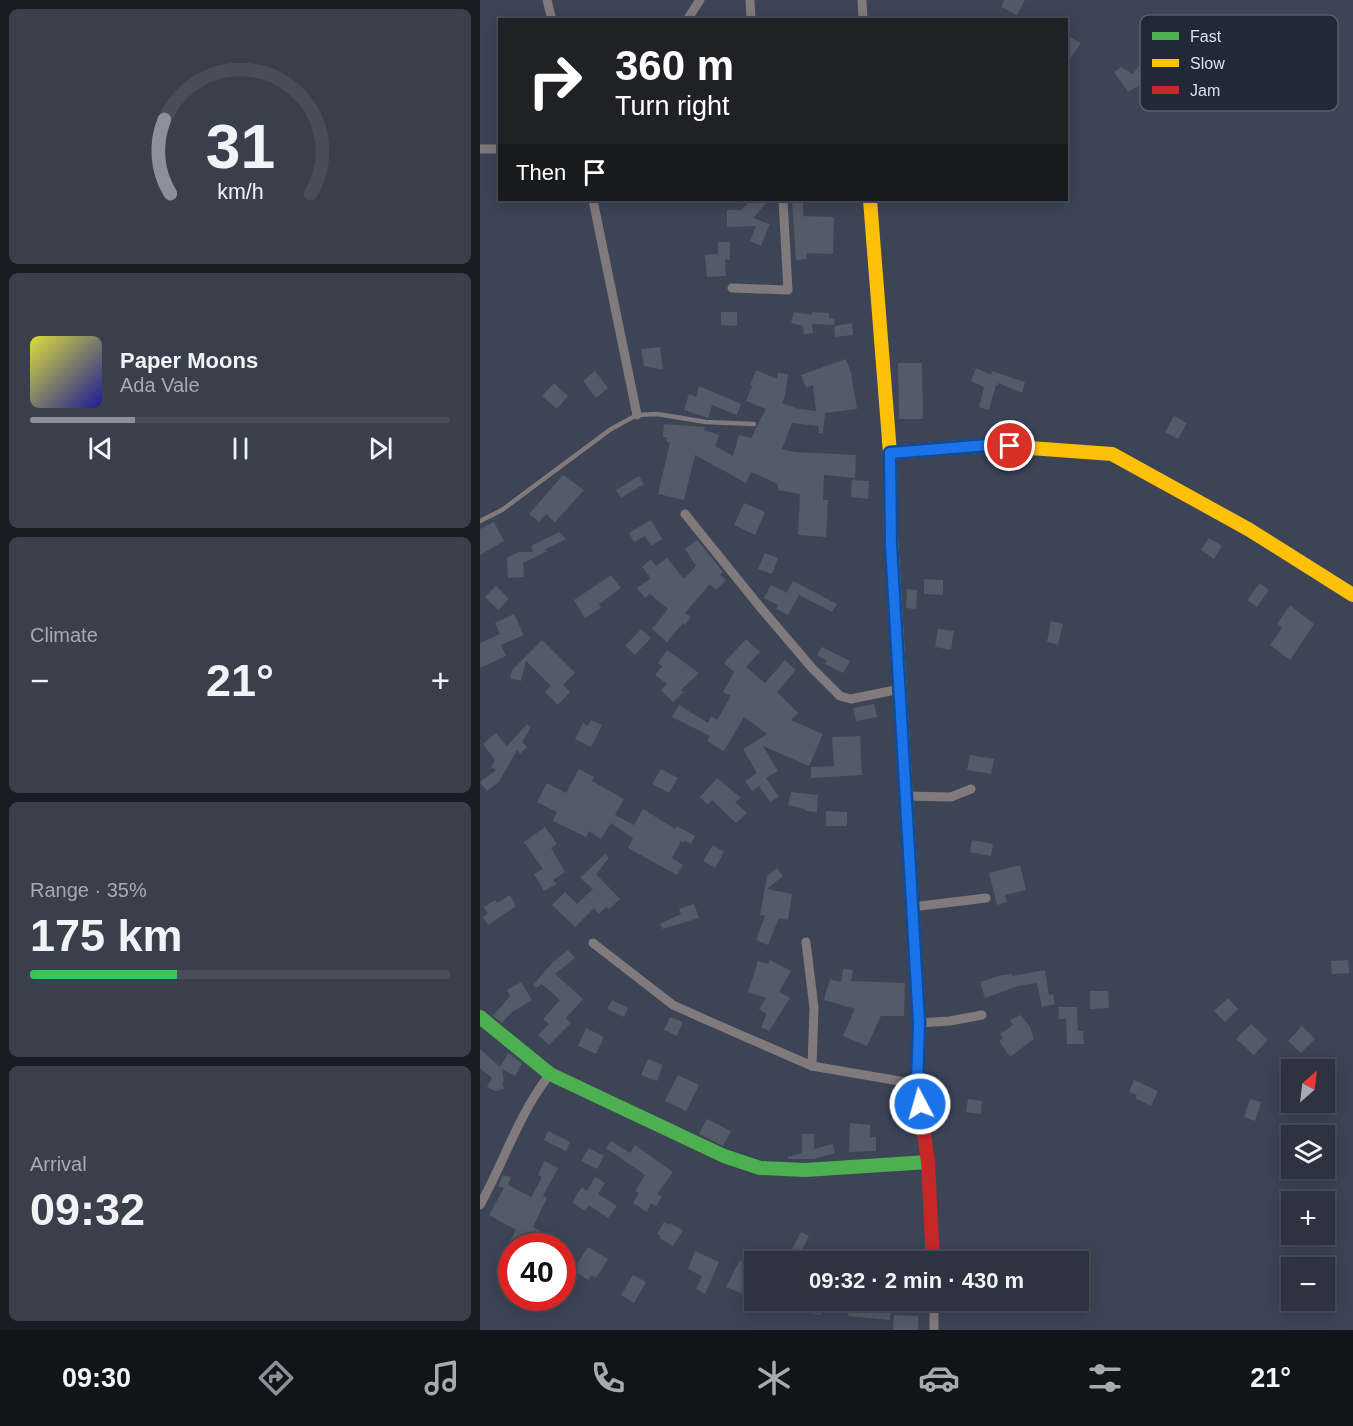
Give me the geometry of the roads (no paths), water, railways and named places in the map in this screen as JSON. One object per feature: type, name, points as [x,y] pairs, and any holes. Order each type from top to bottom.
[{"type":"street","points":[[548,0],[552,18]]},
{"type":"street","points":[[688,18],[700,0]]},
{"type":"street","points":[[750,0],[751,18]]},
{"type":"street","points":[[862,0],[863,18]]},
{"type":"street","points":[[480,149],[498,149]]},
{"type":"street","points":[[593,201],[637,416]]},
{"type":"street","points":[[732,288],[788,290],[783,201]]},
{"type":"street","points":[[870,201],[890,453],[891,545],[919,1023],[917,1084],[928,1161],[932,1251]]},
{"type":"street","points":[[890,453],[989,445],[1112,454],[1248,529],[1353,595]]},
{"type":"street","points":[[685,514],[760,607],[812,668],[840,696],[851,699],[900,689]]},
{"type":"street","points":[[906,796],[951,796],[971,789]]},
{"type":"street","points":[[912,907],[986,898]]},
{"type":"street","points":[[806,942],[814,1008],[812,1066]]},
{"type":"street","points":[[593,943],[674,1005],[812,1066],[917,1084]]},
{"type":"street","points":[[919,1023],[950,1021],[982,1015]]},
{"type":"street","points":[[480,1017],[550,1074],[724,1156],[760,1168],[805,1170],[928,1161]]},
{"type":"street","points":[[480,1205],[512,1138],[550,1074]]},
{"type":"street","points":[[934,1311],[934,1330]]},
{"type":"lane","points":[[480,521],[502,510],[612,429],[637,416],[657,414],[706,422],[754,424]]}]
